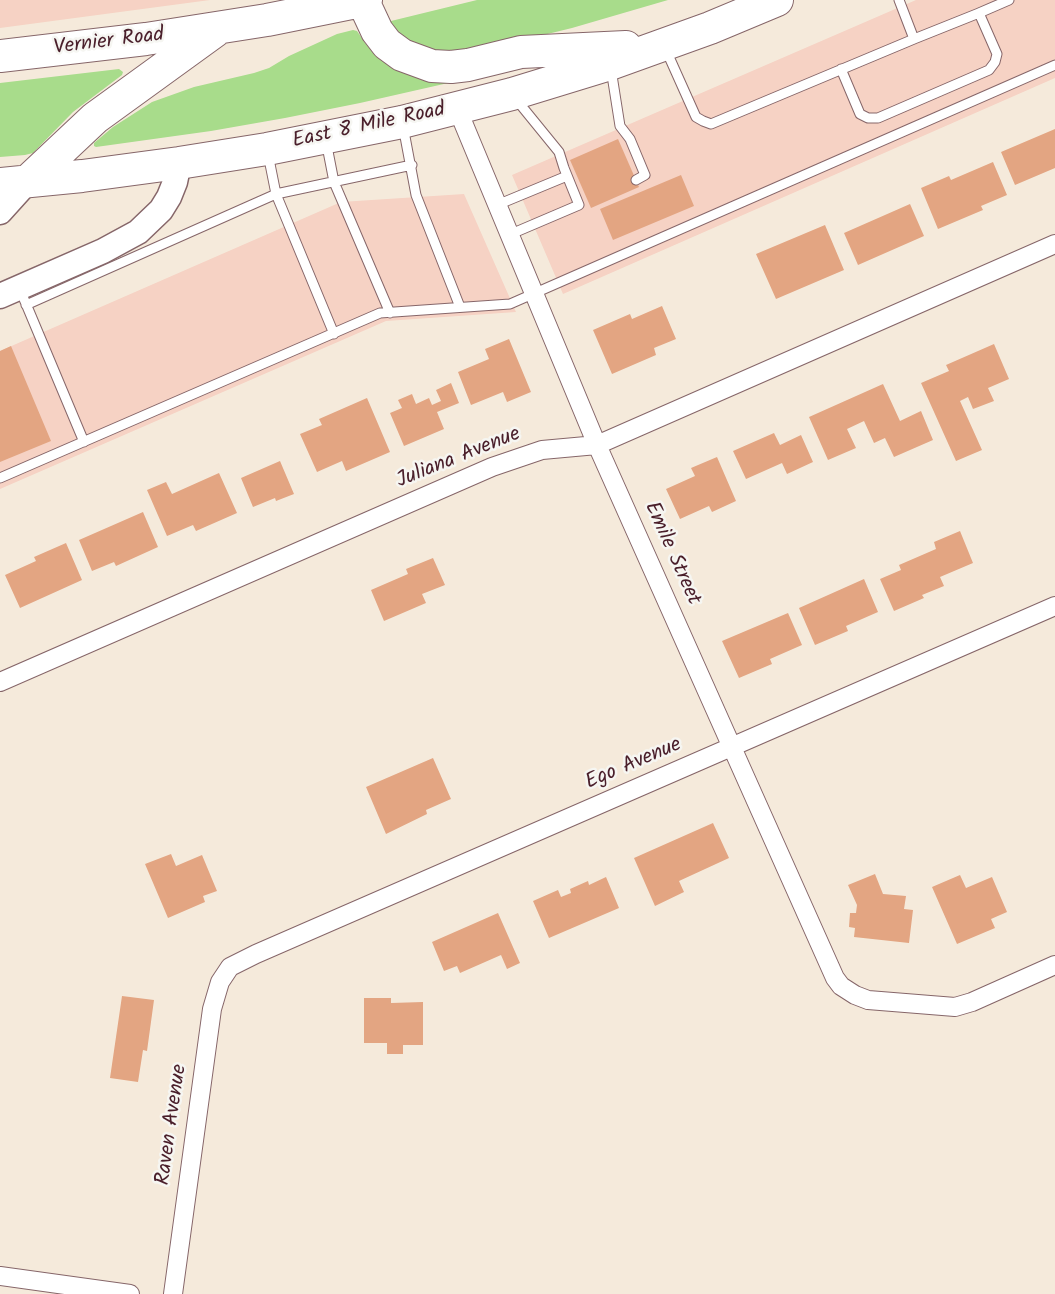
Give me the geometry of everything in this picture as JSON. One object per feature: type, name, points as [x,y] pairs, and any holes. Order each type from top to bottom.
[{"type":"highway","points":[[14,182],[95,118],[219,28],[364,0],[377,32],[387,44],[402,55],[432,66],[468,65],[521,52],[664,46]]},
{"type":"highway","name":"East 8 Mile Road","points":[[178,163],[326,138],[512,94],[664,46],[777,0]]},
{"type":"highway","name":"Vernier Road","points":[[0,56],[219,28]]},
{"type":"highway","points":[[14,182],[178,163]]},
{"type":"street","name":"Emile Street","points":[[457,108],[597,444],[835,978],[841,986],[867,1000],[955,1007],[1055,965]]},
{"type":"street","points":[[15,296],[138,232],[161,211],[175,181],[178,163]]},
{"type":"street","points":[[0,212],[14,182]]},
{"type":"street","name":"Juliana Avenue","points":[[0,682],[492,467],[542,450],[597,444],[1055,244]]},
{"type":"street","name":"Ego Avenue","points":[[230,967],[1055,606]]},
{"type":"street","name":"Raven Avenue","points":[[173,1294],[212,1009],[220,982],[230,967]]},
{"type":"street","points":[[0,1276],[71,1290],[130,1294]]},
{"type":"lane","points":[[899,0],[914,39]]},
{"type":"lane","points":[[664,46],[696,117],[711,124],[1009,0]]},
{"type":"lane","points":[[841,69],[860,114],[868,118],[878,118],[989,70],[997,54],[979,13]]},
{"type":"lane","points":[[610,64],[620,125],[630,139],[633,161],[645,176],[636,180]]},
{"type":"lane","points":[[0,478],[380,313],[510,304],[1055,65]]},
{"type":"lane","points":[[511,234],[584,203],[559,152],[512,94]]},
{"type":"lane","points":[[402,122],[416,195],[460,307]]},
{"type":"lane","points":[[326,138],[334,182],[390,313]]},
{"type":"lane","points":[[620,144],[630,139]]},
{"type":"lane","points":[[267,149],[276,194],[334,334]]},
{"type":"lane","points":[[84,442],[15,296],[276,194],[412,165]]},
{"type":"lane","points":[[497,205],[567,169]]},
{"type":"shaded area","points":[[0,0],[210,0],[0,28]]},
{"type":"shaded area","points":[[916,0],[1055,0],[1055,78],[563,294],[512,175]]},
{"type":"shaded area","points":[[464,194],[516,312],[386,321],[0,489],[0,351],[341,202]]},
{"type":"green space","points":[[477,0],[668,0],[572,28],[453,57],[410,46],[387,23]]},
{"type":"green space","points":[[353,30],[381,55],[457,81],[285,118],[211,131],[94,146],[94,143],[113,127],[152,102],[194,87],[269,68],[337,34]]},
{"type":"green space","points":[[119,69],[123,72],[122,75],[73,112],[33,153],[0,157],[0,83]]},
{"type":"building","points":[[1055,129],[1055,168],[1015,185],[1001,152]]},
{"type":"building","points":[[618,139],[639,187],[591,208],[570,160]]},
{"type":"building","points":[[993,162],[1007,195],[981,206],[983,210],[938,229],[921,188],[949,176],[951,180]]},
{"type":"building","points":[[681,175],[694,206],[613,240],[600,209]]},
{"type":"building","points":[[910,204],[924,236],[858,265],[844,233]]},
{"type":"building","points":[[825,225],[844,270],[776,299],[756,254]]},
{"type":"building","points":[[662,306],[676,339],[654,348],[656,355],[612,374],[593,330],[630,314],[632,319]]},
{"type":"building","points":[[509,339],[531,392],[507,402],[503,392],[471,405],[458,372],[489,359],[485,349]]},
{"type":"building","points":[[994,344],[1009,379],[988,388],[994,401],[973,409],[968,397],[960,401],[982,450],[956,461],[921,383],[949,371],[946,365]]},
{"type":"building","points":[[11,346],[51,441],[0,462],[0,351]]},
{"type":"building","points":[[451,383],[459,403],[437,412],[444,429],[404,446],[390,413],[402,408],[398,400],[412,394],[416,404],[429,398],[432,405],[441,401],[436,390]]},
{"type":"building","points":[[883,384],[900,421],[921,411],[933,440],[894,457],[885,438],[874,443],[864,421],[847,429],[856,448],[828,460],[809,417]]},
{"type":"building","points":[[367,398],[390,452],[346,471],[342,461],[317,472],[300,434],[322,425],[319,419]]},
{"type":"building","points":[[774,433],[780,445],[801,435],[813,462],[787,474],[782,463],[746,479],[733,451]]},
{"type":"building","points":[[717,457],[736,501],[712,512],[709,506],[680,519],[666,489],[695,476],[691,468]]},
{"type":"building","points":[[280,461],[294,494],[253,507],[241,478]]},
{"type":"building","points":[[219,473],[237,513],[196,531],[193,525],[167,536],[147,490],[166,482],[172,494]]},
{"type":"building","points":[[143,512],[158,547],[116,566],[114,562],[92,571],[79,540]]},
{"type":"building","points":[[960,531],[973,563],[940,577],[944,586],[894,611],[880,579],[901,570],[899,565],[936,549],[934,542]]},
{"type":"building","points":[[66,543],[82,580],[20,608],[5,575],[36,561],[34,557]]},
{"type":"building","points":[[433,558],[445,585],[422,594],[426,603],[384,621],[371,590],[408,574],[406,569]]},
{"type":"building","points":[[864,579],[878,612],[846,626],[848,631],[815,645],[799,608]]},
{"type":"building","points":[[788,613],[802,645],[770,659],[772,664],[739,678],[722,641]]},
{"type":"building","points":[[433,758],[451,799],[426,810],[427,814],[386,834],[366,787]]},
{"type":"building","points":[[713,823],[729,858],[679,881],[684,892],[655,906],[634,858]]},
{"type":"building","points":[[171,854],[176,866],[202,855],[217,891],[203,896],[205,902],[168,918],[145,864]]},
{"type":"building","points":[[875,874],[883,894],[906,896],[904,909],[913,910],[909,943],[854,937],[855,928],[849,927],[850,913],[856,913],[857,905],[848,885]]},
{"type":"building","points":[[960,875],[966,888],[992,877],[1007,912],[991,919],[995,928],[957,944],[932,887]]},
{"type":"building","points":[[606,877],[619,908],[549,938],[533,901],[558,890],[561,897],[571,893],[570,889],[588,881],[589,885]]},
{"type":"building","points":[[498,913],[520,963],[507,969],[501,955],[460,973],[457,966],[444,971],[432,942]]},
{"type":"building","points":[[122,996],[154,1000],[147,1051],[143,1050],[138,1082],[110,1078]]},
{"type":"building","points":[[364,998],[391,998],[391,1003],[423,1002],[423,1045],[403,1045],[403,1054],[387,1054],[387,1043],[364,1043]]}]
